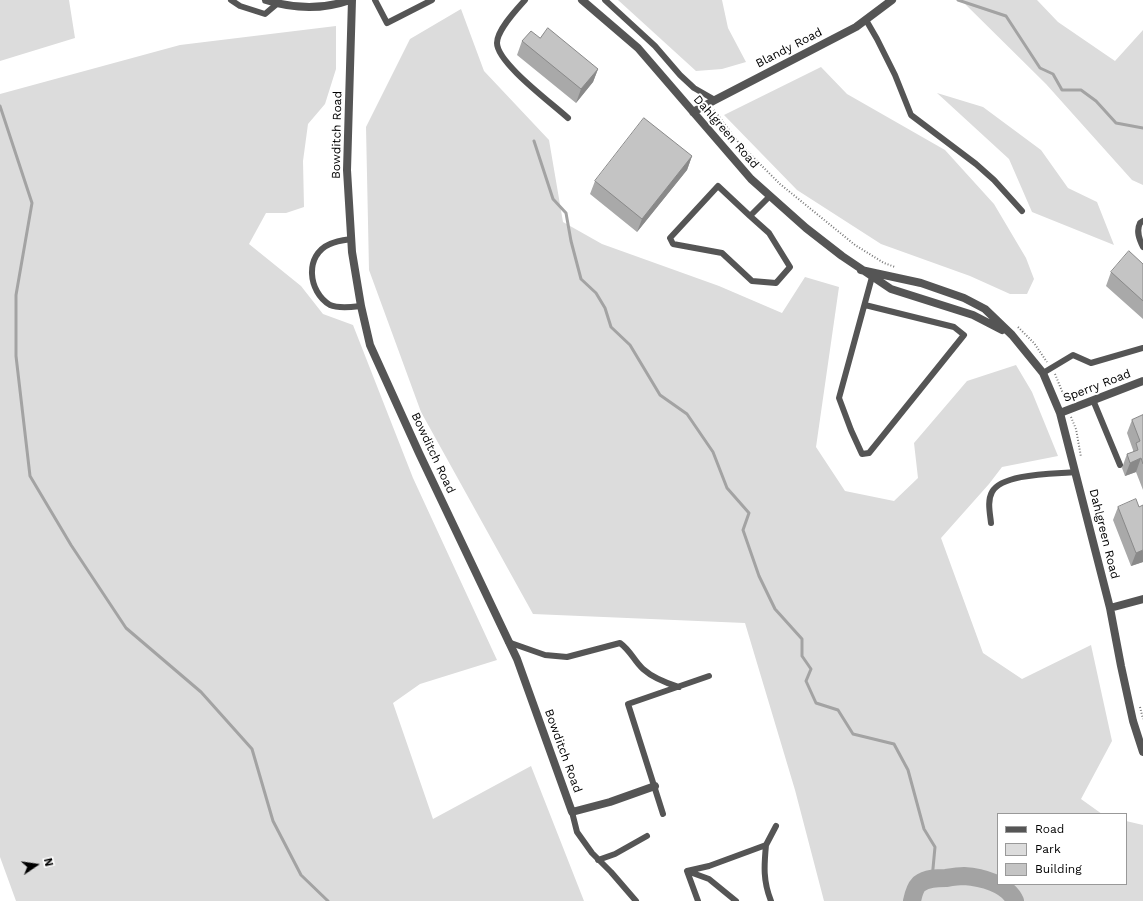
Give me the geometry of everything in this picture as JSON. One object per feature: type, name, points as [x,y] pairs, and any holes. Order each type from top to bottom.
[{"type":"street","points":[[266,0],[297,7],[312,8],[328,6],[351,0]]},
{"type":"street","name":"Bowditch Road","points":[[351,0],[347,170],[352,252],[361,306],[370,345],[419,453],[517,659],[572,812],[610,802],[655,786]]},
{"type":"street","name":"Dahlgreen Road","points":[[582,0],[638,48],[751,179],[806,228],[842,256],[891,289],[973,315],[1012,335]]},
{"type":"street","name":"Blandy Road","points":[[693,112],[856,27],[892,0]]},
{"type":"street","name":"Dahlgreen Road","points":[[862,270],[921,284],[964,298],[985,309],[1012,335],[1043,373],[1060,413],[1110,608],[1120,666],[1133,721],[1143,752]]},
{"type":"street","name":"Sperry Road","points":[[1060,413],[1143,381]]},
{"type":"street","points":[[1110,608],[1143,599]]},
{"type":"lane","points":[[230,0],[240,6],[265,14],[278,3]]},
{"type":"lane","points":[[375,0],[387,23],[432,0]]},
{"type":"lane","points":[[525,0],[500,31],[496,43],[498,50],[508,66],[568,118]]},
{"type":"lane","points":[[605,0],[655,46],[694,88],[712,101]]},
{"type":"lane","points":[[866,20],[895,75],[911,115],[976,164],[994,180],[1022,211]]},
{"type":"lane","points":[[718,186],[750,216],[769,233],[790,267],[776,283],[752,281],[722,253],[673,244],[670,238],[718,186]]},
{"type":"lane","points":[[750,216],[770,196]]},
{"type":"lane","points":[[1143,221],[1140,222],[1138,228],[1139,239],[1143,247]]},
{"type":"lane","points":[[351,239],[329,244],[317,253],[311,267],[312,281],[319,296],[331,305],[348,308],[361,306]]},
{"type":"lane","points":[[865,305],[954,327],[964,335],[869,453],[862,454],[839,398],[872,276]]},
{"type":"lane","points":[[1043,373],[1073,355],[1091,363],[1143,348]]},
{"type":"lane","points":[[1093,400],[1120,465]]},
{"type":"lane","points":[[991,523],[989,504],[992,492],[1003,482],[1022,477],[1075,472]]},
{"type":"lane","points":[[508,642],[545,655],[567,657],[620,643],[628,649],[642,668],[663,682],[679,687]]},
{"type":"lane","points":[[663,814],[628,704],[709,676]]},
{"type":"lane","points":[[572,812],[577,832],[592,853],[636,901]]},
{"type":"lane","points":[[771,901],[764,870],[766,845],[776,826]]},
{"type":"lane","points":[[598,860],[615,854],[647,836]]},
{"type":"lane","points":[[686,871],[709,866],[766,845]]},
{"type":"lane","points":[[686,871],[698,901]]},
{"type":"lane","points":[[686,871],[709,879],[736,901]]},
{"type":"path","points":[[712,101],[723,124],[738,142],[780,184],[855,245],[884,263],[900,270]]},
{"type":"path","points":[[1015,325],[1034,343],[1056,375],[1076,429],[1082,459]]},
{"type":"path","points":[[1140,705],[1143,719]]},
{"type":"green space","points":[[0,0],[69,0],[75,38],[0,61]]},
{"type":"green space","points":[[618,0],[722,0],[728,28],[746,62],[722,69],[696,71]]},
{"type":"green space","points":[[961,0],[1037,0],[1058,22],[1115,61],[1143,30],[1143,185],[1132,180],[1046,84]]},
{"type":"green space","points":[[461,9],[484,71],[549,140],[563,222],[602,244],[719,286],[782,313],[805,277],[839,287],[816,447],[845,491],[894,501],[918,478],[914,443],[967,381],[1016,365],[1032,392],[1058,456],[1002,467],[989,484],[941,538],[983,653],[1022,679],[1091,645],[1112,741],[1081,799],[1101,813],[997,813],[997,885],[1127,885],[1127,821],[1143,825],[1143,901],[824,901],[795,790],[745,623],[533,614],[421,412],[369,270],[366,127],[410,39]]},
{"type":"green space","points":[[336,26],[336,69],[325,104],[308,124],[303,161],[304,207],[286,213],[266,213],[249,244],[301,286],[323,314],[353,325],[413,478],[497,660],[420,684],[393,703],[433,819],[531,766],[584,901],[16,901],[0,857],[0,94],[180,45]]},
{"type":"green space","points":[[821,67],[847,94],[945,150],[994,204],[1026,258],[1034,279],[1027,294],[1010,294],[970,276],[881,244],[797,190],[724,115]]},
{"type":"green space","points":[[937,93],[983,107],[1041,150],[1068,188],[1097,202],[1114,245],[1032,212],[1009,159]]},
{"type":"building","points":[[548,28],[598,69],[581,89],[522,41],[531,31],[540,38]]},
{"type":"building","points":[[644,118],[692,156],[642,219],[595,181]]},
{"type":"building","points":[[1129,251],[1143,264],[1143,301],[1111,272]]},
{"type":"building","points":[[1143,415],[1143,464],[1141,458],[1130,463],[1127,454],[1138,450],[1136,443],[1140,441],[1132,420]]},
{"type":"building","points":[[1136,499],[1139,507],[1143,505],[1143,550],[1136,553],[1118,507]]},
{"type":"waterway","points":[[958,0],[1006,16],[1040,68],[1053,74],[1062,90],[1081,90],[1096,101],[1116,123],[1143,128]]},
{"type":"waterway","points":[[0,106],[32,203],[16,295],[16,356],[30,476],[71,545],[126,628],[201,692],[252,749],[273,821],[301,875],[328,901]]},
{"type":"waterway","points":[[534,141],[553,199],[566,213],[571,241],[581,279],[596,293],[605,308],[611,327],[630,345],[660,395],[687,414],[713,452],[727,488],[749,513],[743,530],[759,576],[775,609],[802,639],[802,656],[811,669],[806,681],[816,703],[838,710],[853,734],[894,744],[908,770],[924,829],[935,847],[932,879]]},
{"type":"waterway","points":[[912,901],[916,888],[919,884],[932,879],[964,876],[986,880],[997,884]]},
{"type":"waterway","points":[[998,885],[1006,890],[1015,901]]}]
